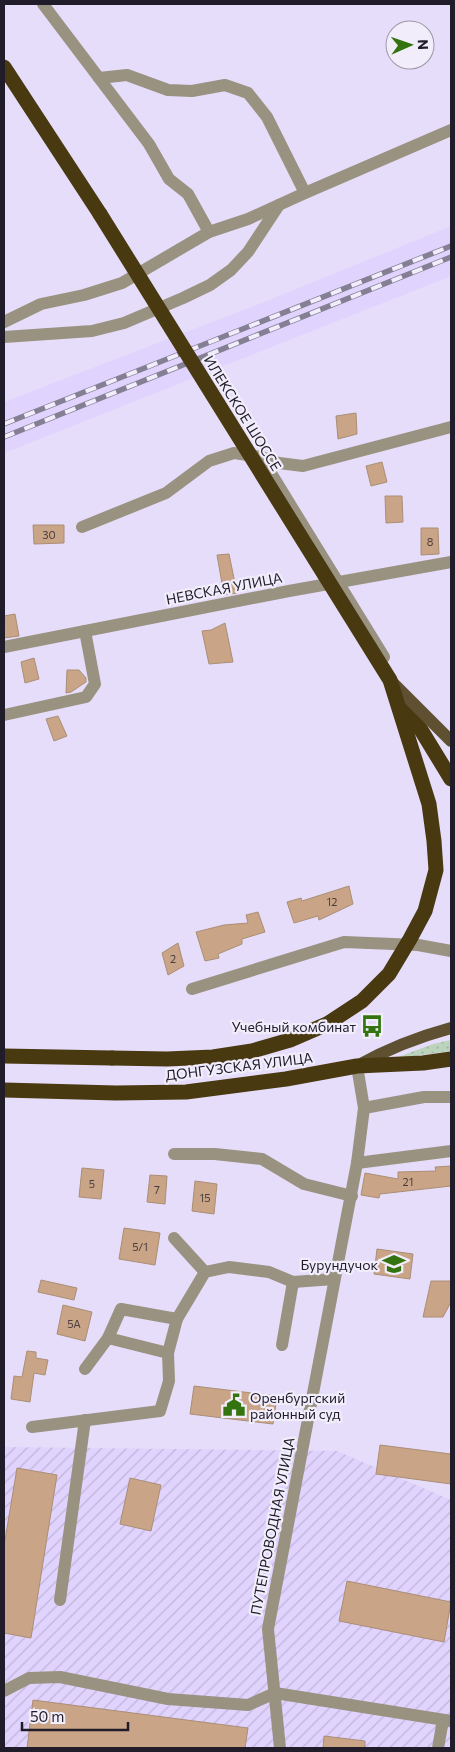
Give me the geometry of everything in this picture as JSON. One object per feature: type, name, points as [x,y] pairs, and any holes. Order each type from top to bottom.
[{"type":"highway","name":"ИЛЕКСКОЕ ШОССЕ","points":[[4,67],[100,214],[451,779]]},
{"type":"highway","points":[[4,1056],[167,1060],[213,1057],[252,1051],[290,1040],[326,1024],[362,1001],[389,974],[410,939],[425,910],[436,870],[429,804],[390,680]]},
{"type":"highway","name":"ДОНГУЗСКАЯ УЛИЦА","points":[[4,1090],[116,1094],[186,1092],[286,1079],[357,1066],[423,1063],[451,1059]]},
{"type":"main road","points":[[390,680],[451,741]]},
{"type":"main road","name":"ДОНГУЗСКАЯ УЛИЦА","points":[[357,1066],[381,1053],[421,1036],[451,1028]]},
{"type":"street","points":[[42,4],[149,144],[169,179],[188,194],[209,232]]},
{"type":"street","points":[[99,78],[127,75],[168,90],[192,91],[225,85],[248,93],[267,116],[284,155],[305,193]]},
{"type":"street","points":[[4,322],[41,304],[122,283],[209,232],[248,219],[451,130]]},
{"type":"street","points":[[4,338],[92,331],[124,323],[210,285],[231,270],[248,252],[279,205]]},
{"type":"street","points":[[82,527],[166,493],[209,461],[234,453],[261,457],[279,463],[304,466],[451,427]]},
{"type":"street","points":[[261,457],[340,583],[451,768]]},
{"type":"street","name":"НЕВСКАЯ УЛИЦА","points":[[4,647],[289,591],[451,562]]},
{"type":"street","points":[[4,715],[86,697],[95,684],[85,631]]},
{"type":"street","points":[[192,989],[344,942],[418,945],[451,951]]},
{"type":"street","name":"ПУТЕПРОВОДНАЯ УЛИЦА","points":[[280,1748],[268,1629],[334,1280],[352,1196],[364,1108],[357,1066]]},
{"type":"street","points":[[364,1108],[424,1097],[451,1097]]},
{"type":"street","points":[[357,1163],[451,1151]]},
{"type":"street","points":[[174,1154],[215,1154],[262,1159],[304,1184],[352,1196]]},
{"type":"street","points":[[174,1238],[206,1272]]},
{"type":"street","points":[[32,1427],[160,1411],[169,1381],[168,1353],[177,1319],[206,1272],[229,1267],[269,1272],[293,1282],[334,1280]]},
{"type":"street","points":[[282,1345],[293,1282]]},
{"type":"street","points":[[85,1369],[108,1338],[121,1309],[177,1319]]},
{"type":"street","points":[[108,1338],[168,1353]]},
{"type":"street","points":[[60,1600],[85,1420]]},
{"type":"street","points":[[4,1691],[29,1678],[60,1677],[168,1699],[248,1705],[275,1693],[447,1720],[438,1748]]},
{"type":"shaded area","points":[[451,226],[451,276],[4,453],[4,402],[267,301]]},
{"type":"shaded area","points":[[4,1447],[337,1451],[451,1500],[451,1748],[4,1748]]},
{"type":"green space","points":[[451,1040],[451,1051],[393,1059],[433,1044]]},
{"type":"building","points":[[356,413],[357,434],[338,439],[336,416]]},
{"type":"building","points":[[382,462],[387,482],[371,486],[366,466]]},
{"type":"building","points":[[385,496],[402,496],[403,522],[386,523]]},
{"type":"building","points":[[33,525],[64,525],[64,543],[34,544]]},
{"type":"building","points":[[421,528],[438,528],[439,554],[421,555]]},
{"type":"building","points":[[229,554],[237,593],[224,595],[217,555]]},
{"type":"building","points":[[15,614],[19,636],[4,638],[4,616]]},
{"type":"building","points":[[225,623],[233,662],[209,664],[202,631],[211,630]]},
{"type":"building","points":[[34,658],[39,679],[25,683],[21,662]]},
{"type":"building","points":[[67,670],[79,670],[86,678],[86,682],[71,692],[66,693]]},
{"type":"building","points":[[58,716],[67,736],[54,741],[46,719]]},
{"type":"building","points":[[349,886],[353,904],[319,920],[318,916],[294,923],[287,902],[301,898],[302,901]]},
{"type":"building","points":[[258,912],[265,932],[242,939],[242,944],[218,954],[219,958],[205,961],[196,932],[224,925],[248,923],[246,915]]},
{"type":"building","points":[[178,943],[184,966],[168,975],[162,953]]},
{"type":"building","points":[[451,1166],[451,1186],[380,1194],[379,1198],[361,1195],[365,1173],[398,1179],[398,1172],[436,1171],[435,1167]]},
{"type":"building","points":[[82,1168],[104,1170],[101,1199],[79,1197]]},
{"type":"building","points":[[150,1175],[167,1176],[165,1204],[147,1202]]},
{"type":"building","points":[[195,1181],[217,1184],[214,1214],[192,1211]]},
{"type":"building","points":[[124,1228],[160,1233],[155,1265],[119,1259]]},
{"type":"building","name":"Бурундучок","points":[[377,1249],[413,1254],[410,1279],[374,1274]]},
{"type":"building","points":[[41,1280],[77,1288],[74,1300],[38,1292]]},
{"type":"building","points":[[431,1281],[451,1281],[451,1302],[443,1317],[423,1317]]},
{"type":"building","points":[[63,1305],[92,1312],[85,1341],[57,1334]]},
{"type":"building","points":[[27,1351],[36,1352],[36,1358],[48,1360],[45,1375],[34,1373],[30,1402],[11,1399],[14,1376],[22,1377]]},
{"type":"building","name":"Оренбургский районный суд","points":[[194,1386],[277,1396],[273,1424],[190,1414]]},
{"type":"building","points":[[380,1445],[451,1454],[451,1484],[376,1474]]},
{"type":"building","points":[[17,1468],[57,1475],[31,1638],[4,1633],[4,1546]]},
{"type":"building","points":[[130,1478],[161,1485],[151,1531],[120,1524]]},
{"type":"building","points":[[347,1581],[451,1602],[444,1642],[339,1621]]},
{"type":"building","points":[[33,1700],[248,1728],[245,1748],[27,1748]]},
{"type":"building","points":[[324,1736],[365,1741],[365,1748],[323,1748]]},
{"type":"railway","points":[[4,424],[451,246]]},
{"type":"railway","points":[[4,437],[451,257]]},
{"type":"place","name":"Учебный комбинат","points":[[372,1026]]},
{"type":"place","name":"Бурундучок","points":[[394,1264]]},
{"type":"place","name":"Оренбургский районный суд","points":[[234,1405]]}]
